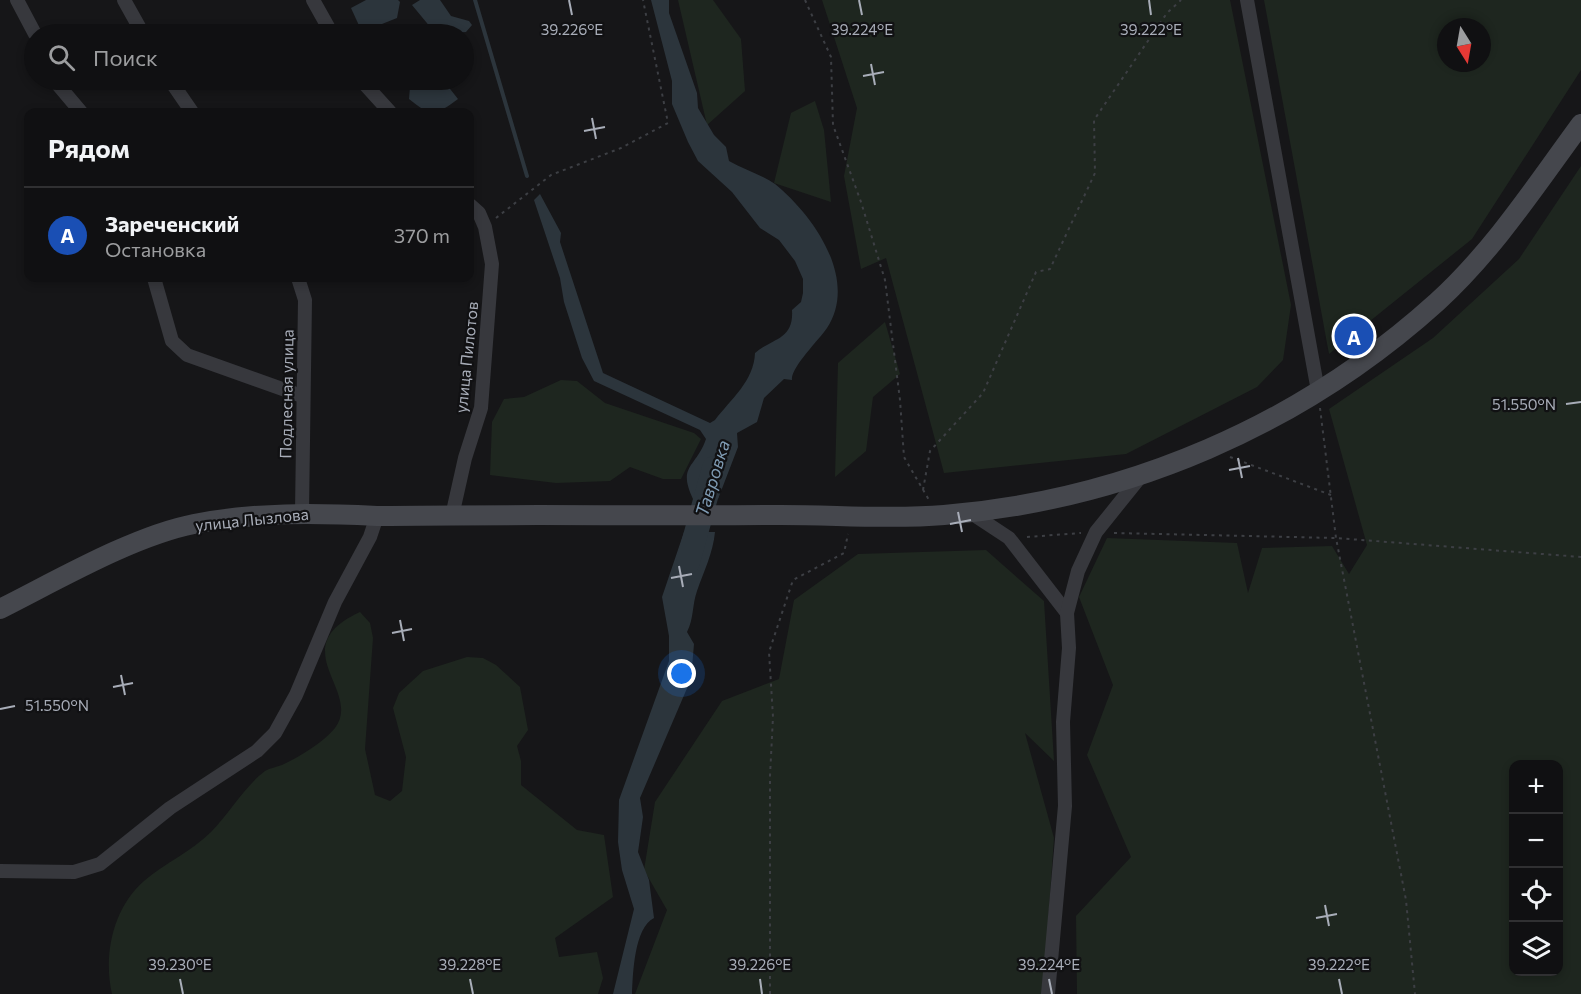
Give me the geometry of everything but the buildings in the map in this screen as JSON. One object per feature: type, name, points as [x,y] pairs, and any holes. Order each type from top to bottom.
[{"type":"street","points":[[17,0],[30,24]]},
{"type":"street","points":[[124,0],[137,24]]},
{"type":"street","points":[[313,0],[326,24]]},
{"type":"street","points":[[1247,0],[1318,391]]},
{"type":"street","points":[[62,90],[78,108]]},
{"type":"street","points":[[177,90],[189,108]]},
{"type":"street","points":[[370,90],[386,108]]},
{"type":"street","name":"улица Лызлова","points":[[0,609],[103,558],[192,524],[302,512],[377,516],[790,514],[938,516],[971,513],[1060,498],[1141,476],[1211,450],[1276,417],[1370,355],[1437,302],[1500,235],[1581,124]]},
{"type":"street","name":"улица Пилотов","points":[[452,516],[465,458],[481,408],[492,264],[485,227],[479,213],[474,209]]},
{"type":"street","points":[[155,282],[172,341],[187,355],[302,396]]},
{"type":"street","name":"Подлесная улица","points":[[299,282],[305,300],[302,512]]},
{"type":"street","points":[[1048,994],[1065,806],[1063,722],[1069,648],[1067,613],[1078,571],[1096,532],[1141,476]]},
{"type":"street","points":[[971,513],[1009,538],[1067,613]]},
{"type":"street","points":[[0,871],[74,872],[100,864],[170,808],[257,751],[275,734],[296,695],[335,602],[370,537],[377,516]]},
{"type":"path","points":[[485,227],[551,175],[621,148],[668,123],[643,0]]},
{"type":"path","points":[[806,0],[831,57],[833,125],[861,202],[885,279],[900,400],[904,457],[938,516]]},
{"type":"path","points":[[923,489],[930,451],[983,393],[1036,272],[1050,269],[1095,173],[1095,120],[1167,14],[1181,0]]},
{"type":"path","points":[[1318,391],[1336,538],[1406,900],[1415,994]]},
{"type":"path","points":[[1211,450],[1331,495]]},
{"type":"path","points":[[770,994],[770,787],[773,717],[769,652],[793,580],[844,553],[853,515]]},
{"type":"path","points":[[1009,538],[1096,532],[1336,538],[1581,557]]},
{"type":"shaded area","points":[[678,0],[713,0],[741,39],[745,91],[707,125]]},
{"type":"shaded area","points":[[822,0],[1230,0],[1291,305],[1283,360],[1257,387],[1126,454],[944,473],[886,258],[861,269],[844,176],[857,108]]},
{"type":"shaded area","points":[[1264,0],[1581,0],[1581,70],[1472,239],[1329,354]]},
{"type":"shaded area","points":[[815,101],[824,130],[831,202],[774,183],[791,113]]},
{"type":"shaded area","points":[[1581,166],[1581,994],[1077,994],[1076,916],[1131,857],[1087,755],[1113,685],[1079,597],[1107,538],[1237,543],[1248,593],[1262,548],[1332,546],[1349,574],[1367,545],[1329,409],[1433,338],[1519,259]]},
{"type":"shaded area","points":[[885,322],[900,374],[873,397],[866,451],[835,477],[838,363]]},
{"type":"shaded area","points":[[561,380],[577,381],[605,403],[694,433],[701,439],[681,479],[663,479],[630,467],[610,481],[556,483],[490,475],[492,422],[504,399],[524,397]]},
{"type":"shaded area","points":[[986,550],[1044,601],[1054,761],[1025,733],[1054,838],[1043,994],[635,994],[667,910],[644,870],[655,802],[722,701],[779,679],[794,600],[858,554]]},
{"type":"shaded area","points":[[360,612],[370,623],[373,638],[365,749],[375,795],[390,801],[402,791],[406,757],[393,708],[399,693],[423,671],[467,657],[483,658],[496,665],[520,687],[528,730],[517,746],[521,761],[521,785],[577,830],[604,835],[613,897],[555,938],[559,957],[597,952],[603,978],[598,994],[112,994],[109,964],[113,933],[118,918],[133,892],[144,881],[195,846],[211,832],[251,784],[265,771],[303,754],[335,728],[341,714],[340,699],[325,655],[327,640],[338,626]]},
{"type":"water","points":[[366,0],[398,0],[400,2],[397,18],[382,24],[358,24],[351,8]]},
{"type":"water","points":[[420,0],[440,0],[451,16],[469,21],[471,24],[428,24],[412,5]]},
{"type":"water","points":[[651,0],[669,0],[669,13],[697,93],[698,108],[714,135],[726,147],[729,161],[775,184],[804,213],[817,230],[827,249],[835,269],[838,289],[836,309],[827,328],[795,368],[792,380],[784,379],[764,398],[757,422],[737,433],[738,447],[718,499],[693,499],[689,488],[687,473],[706,439],[700,430],[594,381],[582,358],[564,302],[560,278],[534,200],[540,194],[561,233],[560,242],[603,373],[710,423],[715,420],[746,381],[754,363],[755,353],[786,333],[792,320],[792,310],[801,302],[803,279],[795,261],[779,240],[760,228],[732,192],[698,161],[672,104],[672,81]]},
{"type":"water","points":[[410,90],[451,90],[458,99],[445,108],[422,108],[409,99]]},
{"type":"water","points":[[684,532],[715,532],[710,555],[695,596],[687,632],[694,644],[691,679],[640,798],[643,817],[638,852],[649,880],[654,918],[647,923],[639,941],[634,964],[632,994],[613,994],[634,909],[622,870],[618,842],[619,800],[669,661],[669,636],[662,597]]},
{"type":"waterway","points":[[475,0],[527,176]]},
{"type":"waterway","name":"Тавровка","points":[[688,562],[714,468]]},
{"type":"place","name":"Зареченский","points":[[1354,336]]}]
